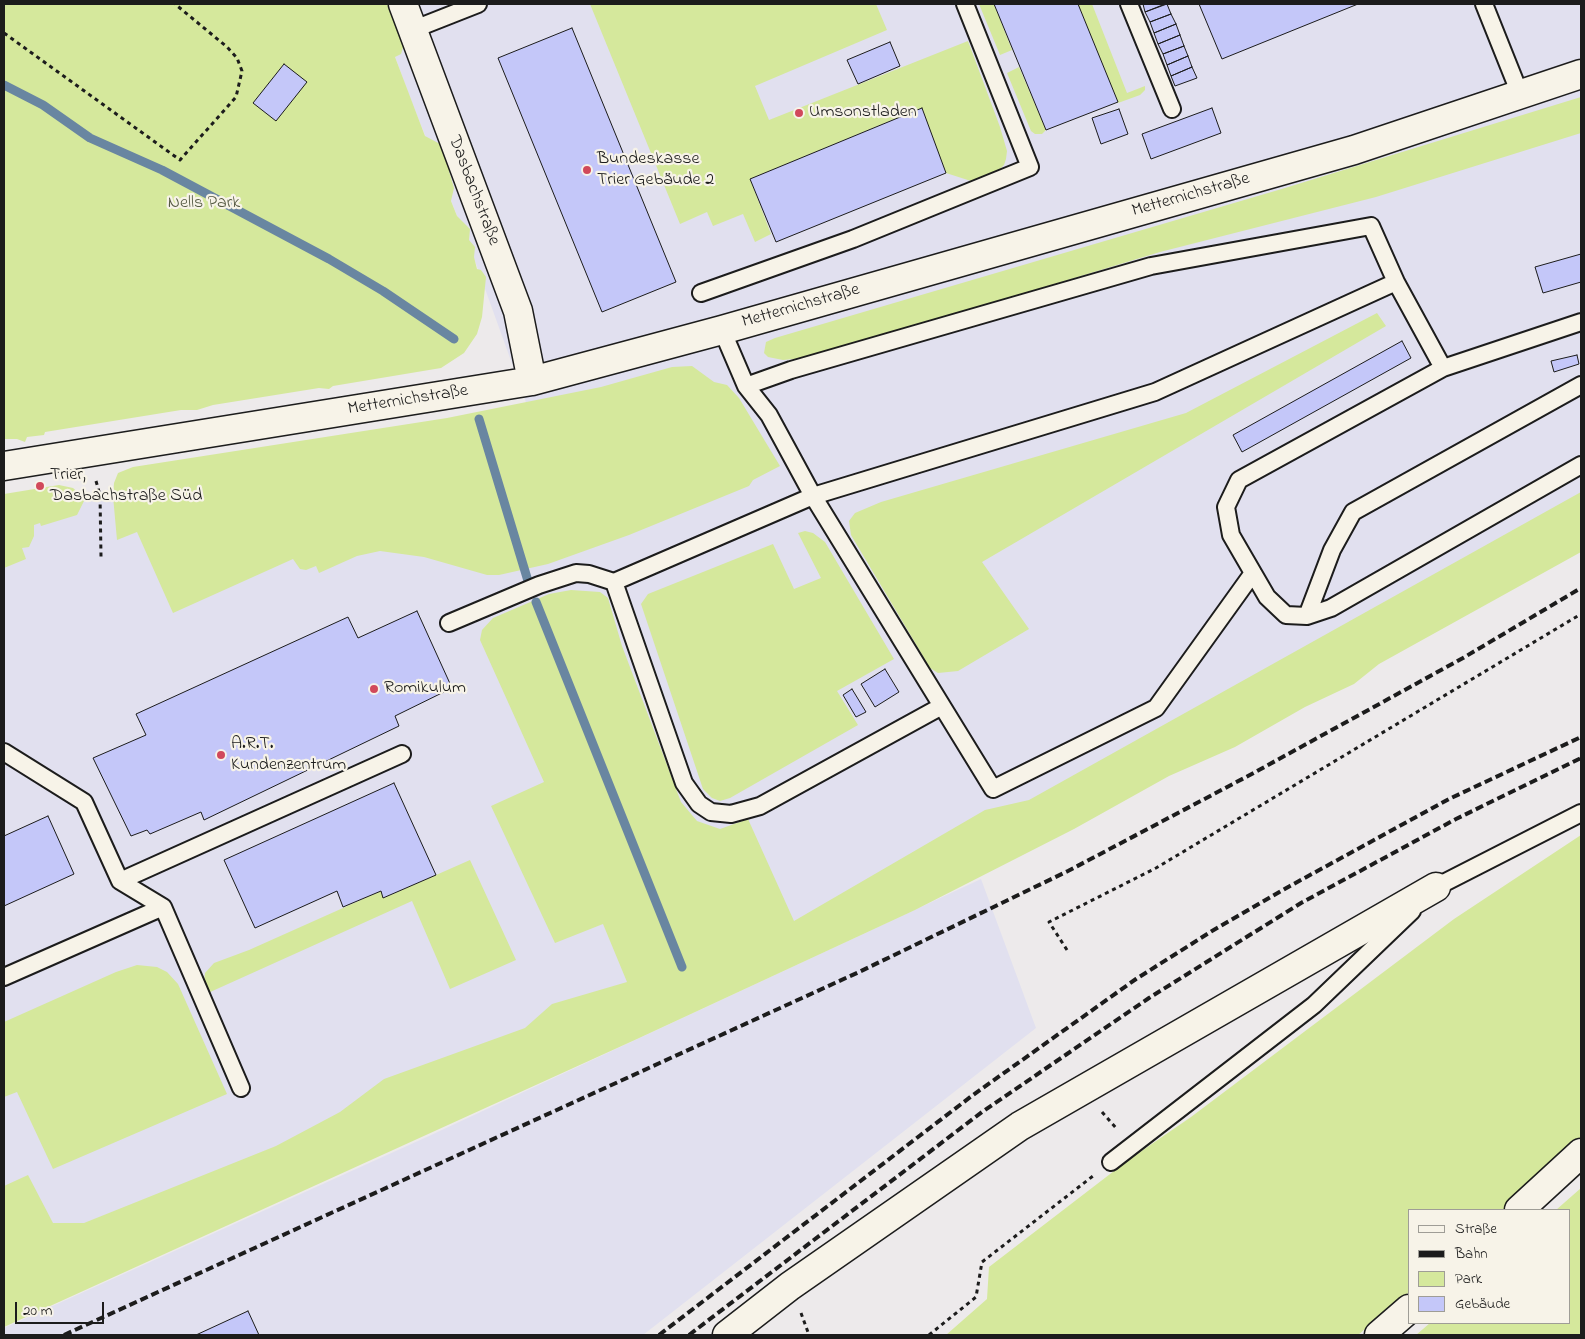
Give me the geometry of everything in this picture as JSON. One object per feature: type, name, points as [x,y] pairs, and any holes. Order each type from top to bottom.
[{"type":"street","name":"Dasbachstraße","points":[[403,4],[518,310],[532,381]]},
{"type":"street","name":"Metternichstraße","points":[[4,466],[532,381],[722,330],[1354,150],[1581,74]]},
{"type":"street","points":[[727,1335],[790,1286],[1012,1132],[1436,888]]},
{"type":"street","points":[[1520,1209],[1581,1153]]},
{"type":"street","points":[[1379,1335],[1408,1310]]},
{"type":"lane","points":[[412,30],[478,4]]},
{"type":"lane","points":[[701,293],[853,239],[1030,167],[965,4]]},
{"type":"lane","points":[[1130,4],[1172,109]]},
{"type":"lane","points":[[1484,4],[1520,94]]},
{"type":"lane","points":[[746,386],[791,370],[1151,266],[1371,226],[1396,282],[1444,368]]},
{"type":"lane","points":[[450,622],[539,585],[576,573],[589,574],[614,582],[813,496],[1155,392],[1396,282]]},
{"type":"lane","points":[[1581,322],[1444,368],[1239,480],[1226,507],[1231,535],[1267,597],[1286,615],[1307,616],[1331,608],[1581,465]]},
{"type":"lane","points":[[722,330],[746,386],[769,415],[813,496],[993,788],[1156,708],[1253,574]]},
{"type":"lane","points":[[1307,616],[1332,550],[1353,512],[1581,385]]},
{"type":"lane","points":[[614,582],[684,783],[699,804],[711,812],[731,814],[760,806],[942,706]]},
{"type":"lane","points":[[4,752],[84,802],[120,881],[163,907],[241,1088]]},
{"type":"lane","points":[[120,881],[402,754]]},
{"type":"lane","points":[[1111,1162],[1314,1005],[1436,888],[1581,814]]},
{"type":"lane","points":[[4,977],[163,907]]},
{"type":"path","points":[[4,33],[180,160],[236,97],[242,71],[237,58],[227,47],[175,4]]},
{"type":"path","points":[[93,474],[100,495],[101,557]]},
{"type":"path","points":[[1067,950],[1049,922],[1156,868],[1581,614]]},
{"type":"path","points":[[1083,1090],[1132,1146]]},
{"type":"path","points":[[929,1335],[976,1297],[982,1262],[1111,1162]]},
{"type":"shaded area","points":[[376,4],[1581,4],[1581,544],[1031,841],[4,1279],[4,510],[528,408],[475,261],[409,95]]},
{"type":"shaded area","points":[[981,879],[1036,1028],[643,1335],[4,1335],[4,1328],[429,1136]]},
{"type":"green space","name":"Nells Park","points":[[4,4],[407,4],[404,44],[401,54],[395,57],[425,136],[442,145],[451,164],[449,171],[454,188],[451,201],[457,216],[470,229],[469,240],[475,247],[474,257],[477,269],[481,270],[486,277],[482,317],[477,334],[464,353],[441,368],[333,386],[329,389],[319,388],[213,405],[197,410],[181,410],[45,432],[44,435],[27,437],[25,442],[17,439],[4,439]]},
{"type":"green space","points":[[590,4],[876,4],[887,30],[755,86],[769,120],[968,41],[1007,151],[1004,165],[997,172],[974,182],[946,173],[921,108],[750,179],[771,234],[755,242],[743,214],[713,226],[707,212],[680,224]]},
{"type":"green space","points":[[979,4],[994,4],[1012,50],[1000,55]]},
{"type":"green space","points":[[1078,4],[1092,4],[1127,93],[1145,86],[1145,90],[1140,95],[1118,103]]},
{"type":"green space","points":[[1019,67],[1046,130],[1042,134],[1035,134],[1031,131],[1007,73]]},
{"type":"green space","points":[[1581,97],[1581,133],[1376,197],[1160,252],[844,348],[805,358],[783,360],[768,357],[764,353],[766,342],[775,338],[1285,188]]},
{"type":"green space","points":[[1377,313],[1386,326],[982,562],[1029,629],[958,671],[938,673],[930,668],[851,535],[849,521],[855,513],[881,502],[1186,413]]},
{"type":"green space","points":[[692,366],[714,382],[727,385],[739,398],[780,466],[753,480],[749,486],[629,535],[548,564],[499,575],[487,575],[424,557],[380,551],[357,556],[319,573],[316,566],[306,570],[300,569],[293,559],[173,613],[137,532],[117,540],[113,496],[114,483],[118,473],[133,467],[447,418],[601,387],[672,367]]},
{"type":"green space","points":[[59,485],[73,488],[83,497],[84,501],[77,515],[41,526],[40,523],[34,525],[34,536],[29,547],[22,548],[26,559],[4,568],[4,494]]},
{"type":"green space","points":[[1581,492],[1581,552],[1379,664],[1354,684],[1305,707],[1235,747],[1169,776],[1074,829],[915,910],[637,1039],[4,1327],[4,1186],[28,1175],[53,1223],[84,1223],[276,1146],[340,1112],[384,1079],[525,1028],[552,1004],[627,982],[603,924],[555,943],[491,806],[544,782],[480,640],[482,630],[493,618],[549,594],[571,590],[600,592],[608,598],[622,646],[681,802],[697,821],[720,829],[748,819],[794,921],[985,810],[1029,800]]},
{"type":"green space","points":[[805,531],[813,533],[825,542],[894,659],[837,691],[858,725],[730,798],[720,801],[712,798],[703,789],[641,604],[648,594],[773,544],[794,589],[821,578],[798,533]]},
{"type":"green space","points":[[1581,835],[1581,1139],[1505,1209],[1408,1209],[1408,1293],[1358,1335],[946,1335],[987,1299],[989,1267],[1127,1161],[1191,1117],[1454,919]]},
{"type":"green space","points":[[470,860],[516,960],[450,989],[412,901],[208,993],[204,982],[205,973],[214,963],[249,950],[381,891],[384,898]]},
{"type":"green space","points":[[137,965],[157,967],[167,972],[178,984],[227,1094],[53,1169],[17,1092],[4,1097],[4,1022],[116,972]]},
{"type":"green space","points":[[1581,1188],[1581,1335],[1416,1335],[1429,1324],[1570,1324],[1570,1209],[1557,1209]]},
{"type":"building","points":[[994,4],[1078,4],[1118,102],[1046,130]]},
{"type":"building","points":[[1143,4],[1165,4],[1145,12]]},
{"type":"building","points":[[1167,4],[1171,14],[1150,22],[1145,12]]},
{"type":"building","points":[[1199,4],[1358,4],[1222,59]]},
{"type":"building","points":[[1171,14],[1176,24],[1154,33],[1150,22]]},
{"type":"building","points":[[1176,24],[1180,35],[1158,44],[1154,33]]},
{"type":"building","name":"Bundeskasse Trier Gebäude 2","points":[[572,28],[676,282],[602,312],[498,58]]},
{"type":"building","points":[[1180,35],[1184,46],[1163,54],[1158,44]]},
{"type":"building","points":[[890,42],[900,66],[858,84],[847,60]]},
{"type":"building","points":[[1184,46],[1188,56],[1167,65],[1163,54]]},
{"type":"building","points":[[1188,56],[1192,67],[1171,76],[1167,65]]},
{"type":"building","points":[[284,64],[307,82],[276,121],[253,103]]},
{"type":"building","points":[[1192,67],[1197,78],[1175,86],[1171,76]]},
{"type":"building","points":[[922,108],[946,173],[776,242],[750,179]]},
{"type":"building","points":[[1212,108],[1221,133],[1151,159],[1142,134]]},
{"type":"building","points":[[1119,109],[1128,134],[1101,144],[1092,118]]},
{"type":"building","points":[[1581,254],[1581,282],[1543,293],[1535,267]]},
{"type":"building","points":[[1402,341],[1411,358],[1242,452],[1233,435]]},
{"type":"building","points":[[1577,355],[1579,364],[1554,372],[1551,361]]},
{"type":"building","points":[[417,611],[452,688],[395,716],[399,726],[204,820],[201,812],[150,834],[147,830],[131,836],[93,758],[146,735],[136,714],[348,617],[358,638]]},
{"type":"building","points":[[885,669],[899,692],[875,707],[861,684]]},
{"type":"building","points":[[852,689],[866,712],[856,717],[843,695]]},
{"type":"building","points":[[394,783],[436,875],[383,898],[381,891],[343,907],[337,891],[255,928],[224,860]]},
{"type":"building","points":[[48,816],[74,874],[4,906],[4,836]]},
{"type":"building","points":[[248,1311],[259,1335],[196,1335]]},
{"type":"waterway","points":[[4,85],[43,105],[90,138],[162,170],[329,259],[383,291],[454,339]]},
{"type":"waterway","points":[[479,419],[528,581]]},
{"type":"waterway","points":[[536,602],[682,967]]},
{"type":"railway","points":[[64,1335],[859,972],[1068,871],[1248,776],[1463,658],[1581,588]]},
{"type":"railway","points":[[659,1335],[973,1095],[1136,979],[1212,931],[1290,886],[1449,799],[1581,737]]},
{"type":"railway","points":[[689,1335],[982,1112],[1149,998],[1301,903],[1456,819],[1581,758]]},
{"type":"place","name":"Umsonstladen","points":[[799,113]]},
{"type":"place","name":"Bundeskasse Trier Gebäude 2","points":[[587,170]]},
{"type":"place","name":"Trier, Dasbachstraße Süd","points":[[40,486]]},
{"type":"place","name":"Romikulum","points":[[374,689]]},
{"type":"place","name":"A.R.T. Kundenzentrum","points":[[221,755]]}]
